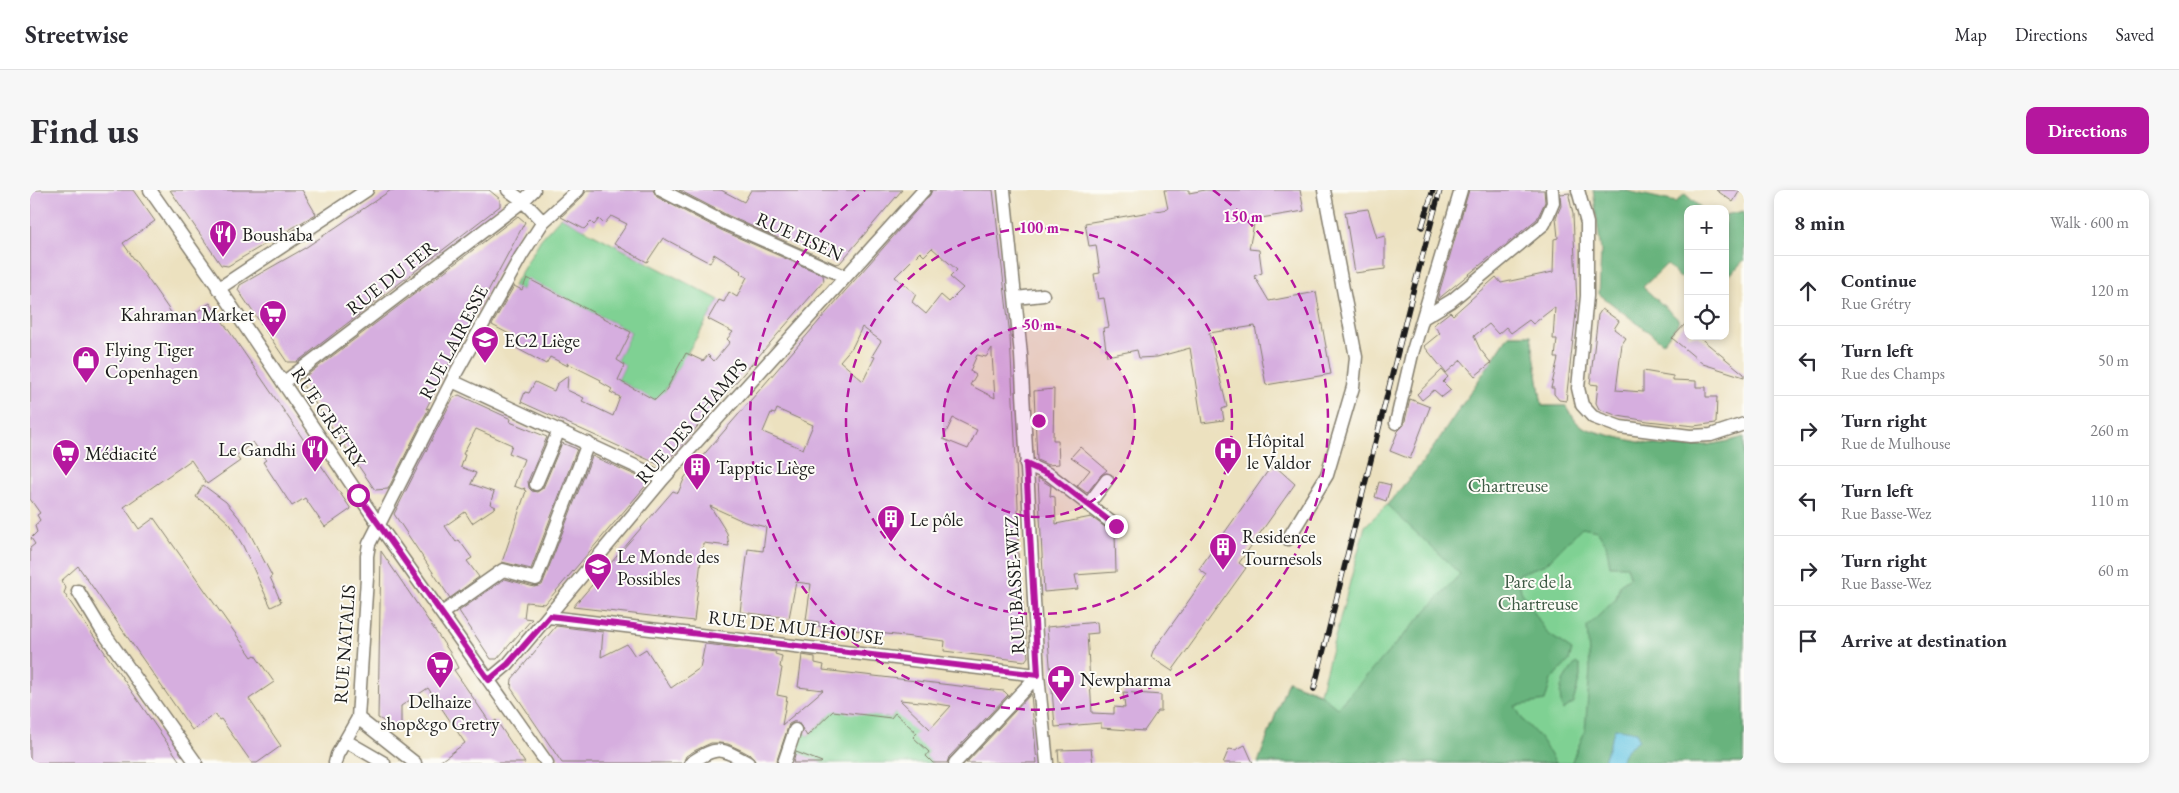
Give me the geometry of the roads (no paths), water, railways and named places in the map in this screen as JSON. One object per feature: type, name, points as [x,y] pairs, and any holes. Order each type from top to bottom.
[{"type":"street","name":"RUE GRÉTRY","points":[[150,190],[379,525],[547,763]]},
{"type":"street","points":[[218,290],[367,190]]},
{"type":"street","points":[[508,190],[523,201],[543,222]]},
{"type":"street","name":"RUE DU FER","points":[[283,382],[523,201],[534,190]]},
{"type":"street","name":"RUE LAIRESSE","points":[[379,525],[452,381],[521,256],[543,222],[553,215],[578,190]]},
{"type":"street","name":"RUE FISEN","points":[[661,190],[725,223],[844,276]]},
{"type":"street","name":"RUE DES CHAMPS","points":[[489,680],[508,664],[663,479],[844,276],[924,190]]},
{"type":"street","name":"RUE BASSE-WEZ","points":[[1004,190],[1021,356],[1038,675],[1047,763]]},
{"type":"street","points":[[1288,539],[1327,475],[1353,387],[1356,357],[1324,190]]},
{"type":"street","points":[[1396,423],[1412,354],[1461,190]]},
{"type":"street","points":[[1423,318],[1451,301],[1539,229],[1544,224],[1553,203],[1552,190]]},
{"type":"street","points":[[1578,190],[1587,223],[1587,296],[1578,388],[1582,406],[1593,418],[1620,427],[1690,436],[1711,435],[1744,424]]},
{"type":"street","points":[[1016,298],[1042,295]]},
{"type":"street","points":[[452,381],[663,479]]},
{"type":"street","points":[[536,484],[559,430]]},
{"type":"street","points":[[442,613],[503,570],[536,579],[588,443]]},
{"type":"street","points":[[1026,464],[1050,475],[1116,526]]},
{"type":"street","points":[[1088,505],[1107,480]]},
{"type":"street","name":"RUE NATALIS","points":[[334,760],[358,718],[367,578],[366,556],[369,544],[379,525]]},
{"type":"street","points":[[78,591],[101,629],[196,763]]},
{"type":"street","name":"RUE DE MULHOUSE","points":[[550,616],[1038,675]]},
{"type":"street","points":[[955,763],[1038,675]]},
{"type":"street","points":[[358,718],[415,763]]},
{"type":"street","points":[[784,763],[795,730]]},
{"type":"street","points":[[346,741],[384,763]]},
{"type":"street","points":[[691,763],[708,752],[720,749],[748,763]]},
{"type":"water","points":[[1615,728],[1637,732],[1639,740],[1627,749],[1619,763],[1603,763]]},
{"type":"railway","points":[[1422,227],[1433,190]]},
{"type":"railway","points":[[1314,689],[1440,190]]},
{"type":"place","name":"Boushaba","points":[[223,258]]},
{"type":"place","name":"Kahraman Market","points":[[273,338]]},
{"type":"place","name":"EC2 Liège","points":[[485,364]]},
{"type":"place","name":"Flying Tiger Copenhagen","points":[[86,384]]},
{"type":"place","name":"Le Gandhi","points":[[315,473]]},
{"type":"place","name":"Hôpital le Valdor","points":[[1228,475]]},
{"type":"place","name":"Médiacité","points":[[66,477]]},
{"type":"place","name":"Tapptic Liège","points":[[697,491]]},
{"type":"place","name":"Le pôle","points":[[891,543]]},
{"type":"place","name":"Residence Tournesols","points":[[1223,571]]},
{"type":"place","name":"Le Monde des Possibles","points":[[598,591]]},
{"type":"place","name":"Delhaize shop&go Gretry","points":[[440,689]]},
{"type":"place","name":"Newpharma","points":[[1061,703]]},
{"type":"park label","name":"Chartreuse","points":[[1508,485]]},
{"type":"park label","name":"Parc de la Chartreuse","points":[[1538,592]]}]
